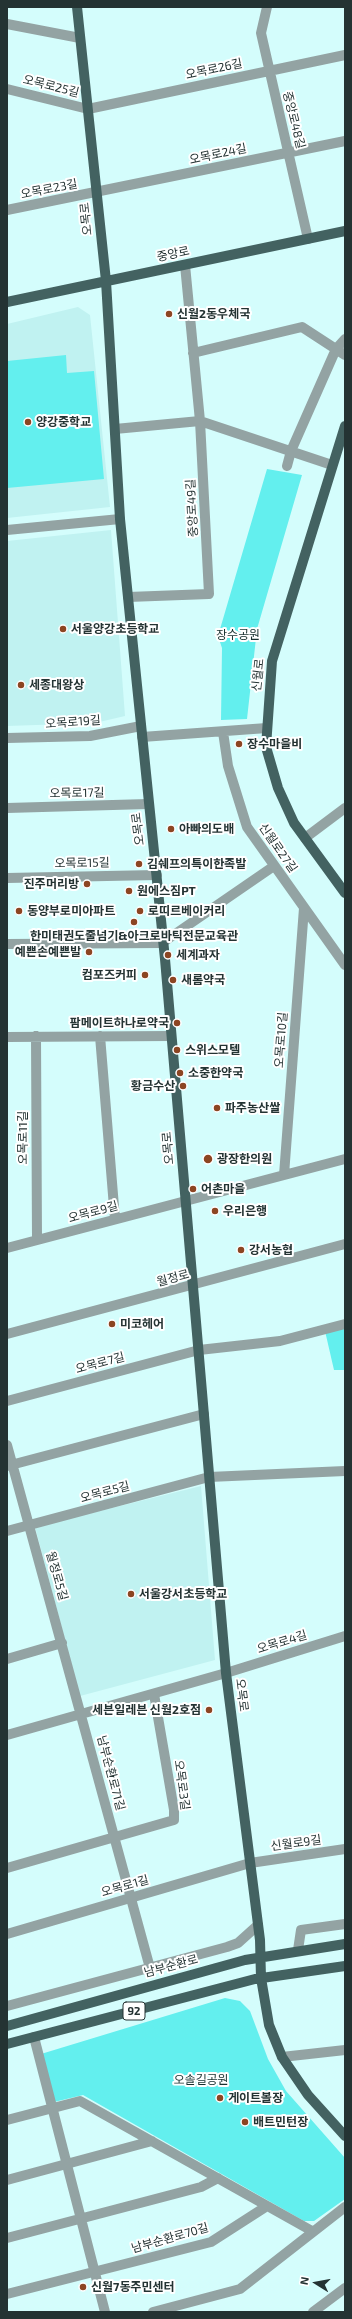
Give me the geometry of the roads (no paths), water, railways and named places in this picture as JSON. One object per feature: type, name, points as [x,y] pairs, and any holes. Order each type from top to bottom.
[{"type":"main road","name":"오목로","points":[[77,7],[106,281],[120,519],[148,804],[157,875],[226,1673],[258,1925],[261,1978],[269,2025],[282,2057],[308,2095],[345,2136]]},
{"type":"main road","name":"중앙로","points":[[7,302],[345,231]]},
{"type":"main road","name":"신월로","points":[[345,426],[272,660],[266,747],[278,788],[294,823],[345,893]]},
{"type":"main road","name":"남부순환로","points":[[7,2026],[245,1960],[298,1950],[345,1944]]},
{"type":"main road","name":"92","points":[[7,2044],[261,1978],[345,1966]]},
{"type":"street","name":"중앙로48길","points":[[267,7],[261,33],[308,238]]},
{"type":"street","points":[[7,24],[80,38]]},
{"type":"street","name":"오목로26길","points":[[88,109],[345,55]]},
{"type":"street","name":"오목로25길","points":[[7,89],[88,109]]},
{"type":"street","name":"오목로24길","points":[[97,193],[345,141]]},
{"type":"street","name":"오목로23길","points":[[7,210],[97,193]]},
{"type":"street","name":"중앙로49길","points":[[128,597],[209,594],[200,421],[185,264]]},
{"type":"street","points":[[194,353],[302,328],[345,355]]},
{"type":"street","points":[[287,466],[291,451],[336,349],[345,339]]},
{"type":"street","points":[[115,429],[200,421],[332,465]]},
{"type":"street","points":[[7,530],[120,519]]},
{"type":"street","name":"오목로19길","points":[[7,738],[90,736],[141,726]]},
{"type":"street","points":[[142,737],[267,728]]},
{"type":"street","name":"신월로27길","points":[[223,732],[228,766],[247,827],[345,965]]},
{"type":"street","name":"오목로17길","points":[[7,808],[148,804]]},
{"type":"street","points":[[305,838],[345,808]]},
{"type":"street","points":[[7,944],[162,943],[274,866]]},
{"type":"street","name":"오목로15길","points":[[7,878],[157,875]]},
{"type":"street","name":"오목로10길","points":[[284,1174],[304,908]]},
{"type":"street","name":"오목로11길","points":[[36,1036],[37,1240]]},
{"type":"street","points":[[100,1036],[114,1219]]},
{"type":"street","points":[[7,1037],[171,1036]]},
{"type":"street","points":[[186,1199],[345,1159]]},
{"type":"street","name":"오목로9길","points":[[7,1248],[186,1199]]},
{"type":"street","name":"월정로","points":[[7,1334],[193,1286],[345,1244]]},
{"type":"street","points":[[199,1350],[280,1341],[345,1324]]},
{"type":"street","name":"오목로7길","points":[[7,1401],[199,1350]]},
{"type":"street","points":[[10,1466],[204,1414]]},
{"type":"street","name":"월정로5길","points":[[7,1445],[10,1466],[29,1525],[82,1714]]},
{"type":"street","name":"오목로5길","points":[[7,1531],[209,1477],[345,1471]]},
{"type":"street","name":"오목로4길","points":[[226,1673],[345,1636]]},
{"type":"street","points":[[7,1659],[62,1643]]},
{"type":"street","points":[[7,1735],[226,1673]]},
{"type":"street","name":"오목로3길","points":[[115,1838],[174,1820],[174,1810],[154,1694]]},
{"type":"street","name":"남부순환로71길","points":[[82,1714],[150,1968]]},
{"type":"street","points":[[7,1868],[115,1838]]},
{"type":"street","name":"신월로9길","points":[[250,1863],[345,1849]]},
{"type":"street","name":"오목로1길","points":[[7,1934],[250,1863]]},
{"type":"street","points":[[298,1950],[301,1930],[345,1924]]},
{"type":"street","name":"남부순환로","points":[[7,2006],[227,1947],[238,1943],[258,1925]]},
{"type":"street","points":[[34,2037],[105,2312]]},
{"type":"street","points":[[282,2057],[345,2050]]},
{"type":"street","points":[[7,2120],[80,2101],[312,2231]]},
{"type":"street","points":[[7,2180],[152,2141]]},
{"type":"street","points":[[7,2238],[201,2187],[218,2178]]},
{"type":"street","name":"남부순환로70길","points":[[7,2294],[211,2242],[267,2206]]},
{"type":"street","points":[[153,2312],[240,2289],[312,2231],[345,2207]]},
{"type":"street","points":[[313,2312],[345,2288]]},
{"type":"place","name":"신월2동우체국","points":[[169,314]]},
{"type":"place","name":"양강중학교","points":[[28,422]]},
{"type":"place","name":"서울양강초등학교","points":[[63,629]]},
{"type":"place","name":"세종대왕상","points":[[21,685]]},
{"type":"place","name":"장수마을비","points":[[239,744]]},
{"type":"place","name":"아빠의도배","points":[[171,829]]},
{"type":"place","name":"김쉐프의특이한족발","points":[[139,864]]},
{"type":"place","name":"진주머리방","points":[[87,884]]},
{"type":"place","name":"원에스짐PT","points":[[129,891]]},
{"type":"place","name":"동양부로미아파트","points":[[19,911]]},
{"type":"place","name":"로띠르베이커리","points":[[140,911]]},
{"type":"place","name":"한미태권도줄넘기&아크로바틱전문교육관","points":[[134,922]]},
{"type":"place","name":"예쁜손예쁜발","points":[[89,952]]},
{"type":"place","name":"세계과자","points":[[168,955]]},
{"type":"place","name":"컴포즈커피","points":[[145,975]]},
{"type":"place","name":"새롬약국","points":[[173,980]]},
{"type":"place","name":"팜메이트하나로약국","points":[[177,1023]]},
{"type":"place","name":"스위스모텔","points":[[177,1050]]},
{"type":"place","name":"소중한약국","points":[[180,1073]]},
{"type":"place","name":"황금수산","points":[[183,1086]]},
{"type":"place","name":"파주농산쌀","points":[[217,1108]]},
{"type":"place","name":"광장한의원","points":[[208,1159]]},
{"type":"place","name":"어촌마을","points":[[193,1189]]},
{"type":"place","name":"우리은행","points":[[215,1211]]},
{"type":"place","name":"강서농협","points":[[241,1250]]},
{"type":"place","name":"미코헤어","points":[[112,1324]]},
{"type":"place","name":"서울강서초등학교","points":[[131,1594]]},
{"type":"place","name":"세븐일레븐 신월2호점","points":[[209,1710]]},
{"type":"place","name":"게이트볼장","points":[[220,2098]]},
{"type":"place","name":"배트민턴장","points":[[245,2122]]},
{"type":"place","name":"신월7동주민센터","points":[[83,2287]]},
{"type":"park label","name":"장수공원","points":[[238,635]]},
{"type":"park label","name":"오솔길공원","points":[[201,2080]]}]
